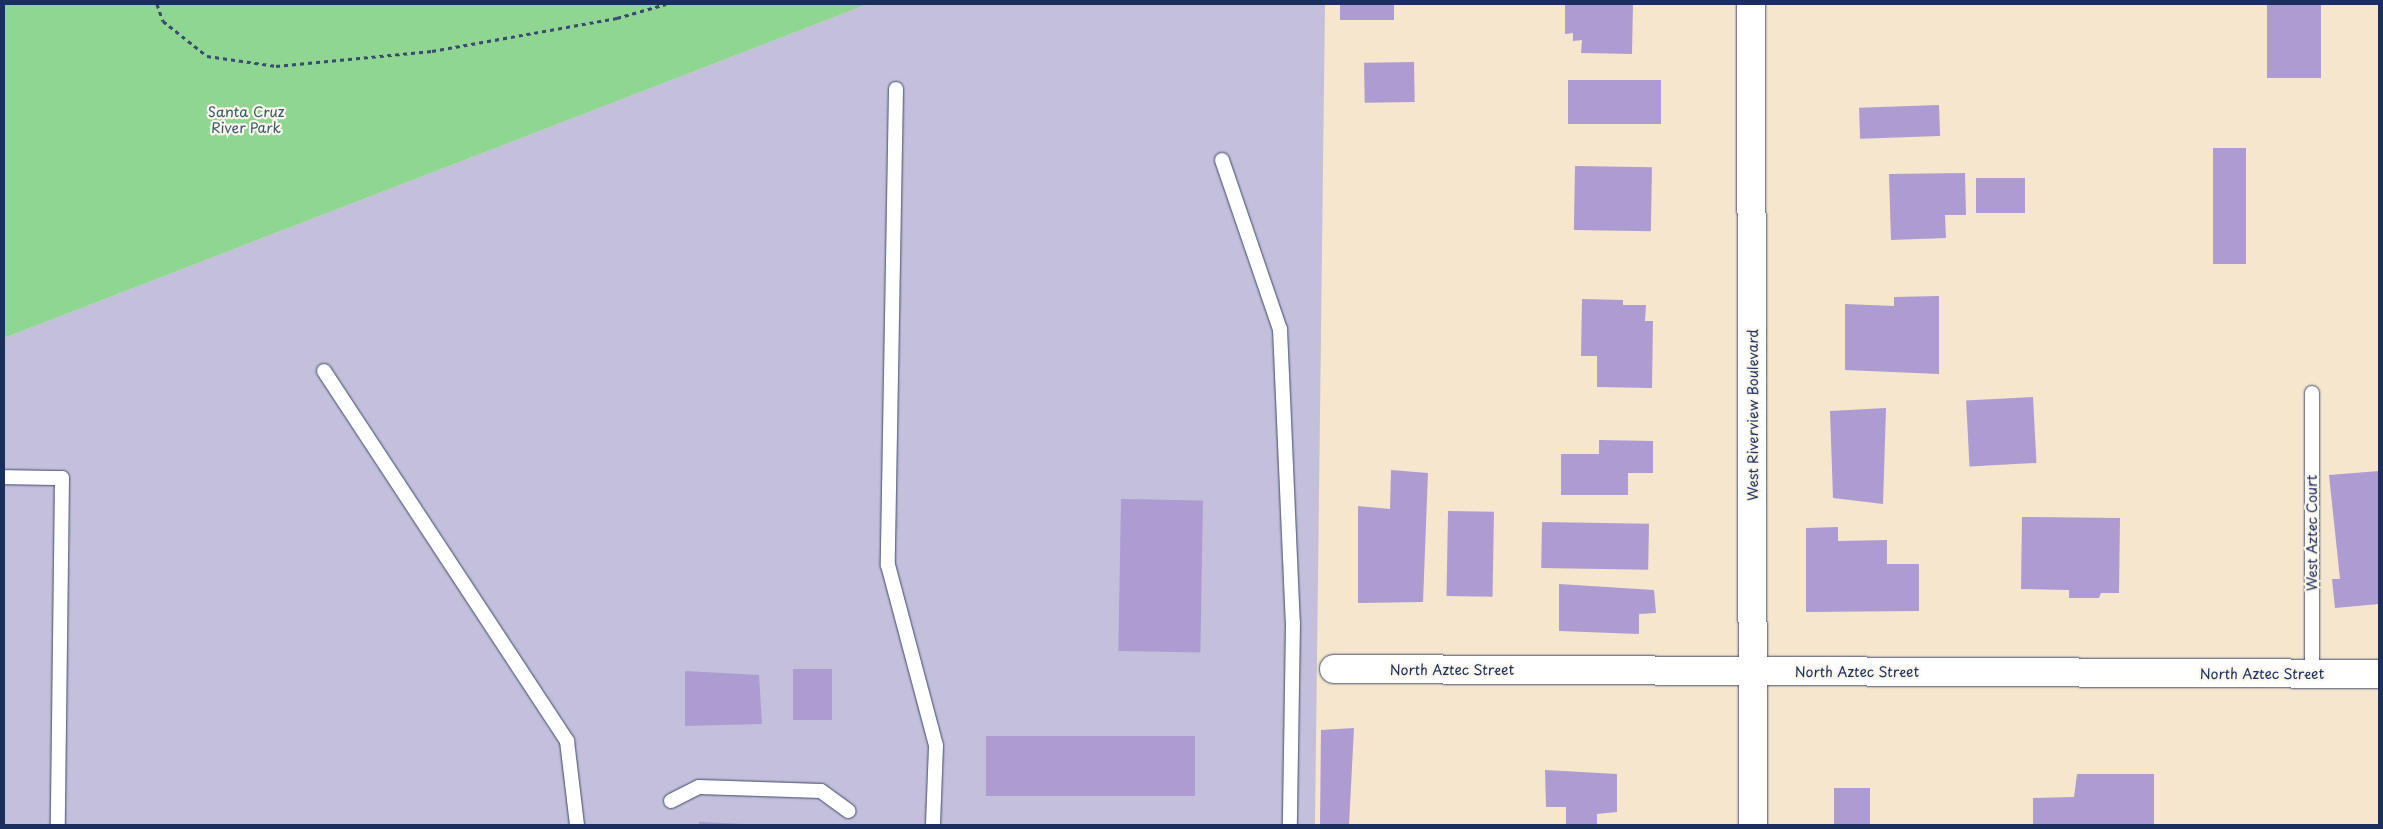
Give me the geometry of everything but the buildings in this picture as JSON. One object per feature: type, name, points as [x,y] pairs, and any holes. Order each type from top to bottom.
[{"type":"street","name":"West Riverview Boulevard","points":[[1751,4],[1753,825]]},
{"type":"street","name":"North Aztec Street","points":[[1334,669],[2379,674]]},
{"type":"lane","points":[[896,89],[888,565],[936,746],[934,825]]},
{"type":"lane","points":[[1222,160],[1280,329],[1293,624],[1290,825]]},
{"type":"lane","points":[[324,371],[567,741],[577,825]]},
{"type":"lane","name":"West Aztec Court","points":[[2312,393],[2312,674]]},
{"type":"lane","points":[[4,477],[62,478],[58,825]]},
{"type":"lane","points":[[671,801],[699,787],[821,791],[848,811]]},
{"type":"path","points":[[157,4],[163,21],[208,56],[276,66],[432,50],[617,18],[666,4]]},
{"type":"shaded area","points":[[868,4],[1325,4],[1315,825],[4,825],[4,338]]},
{"type":"green space","name":"Santa Cruz River Park","points":[[4,4],[868,4],[4,338]]}]
